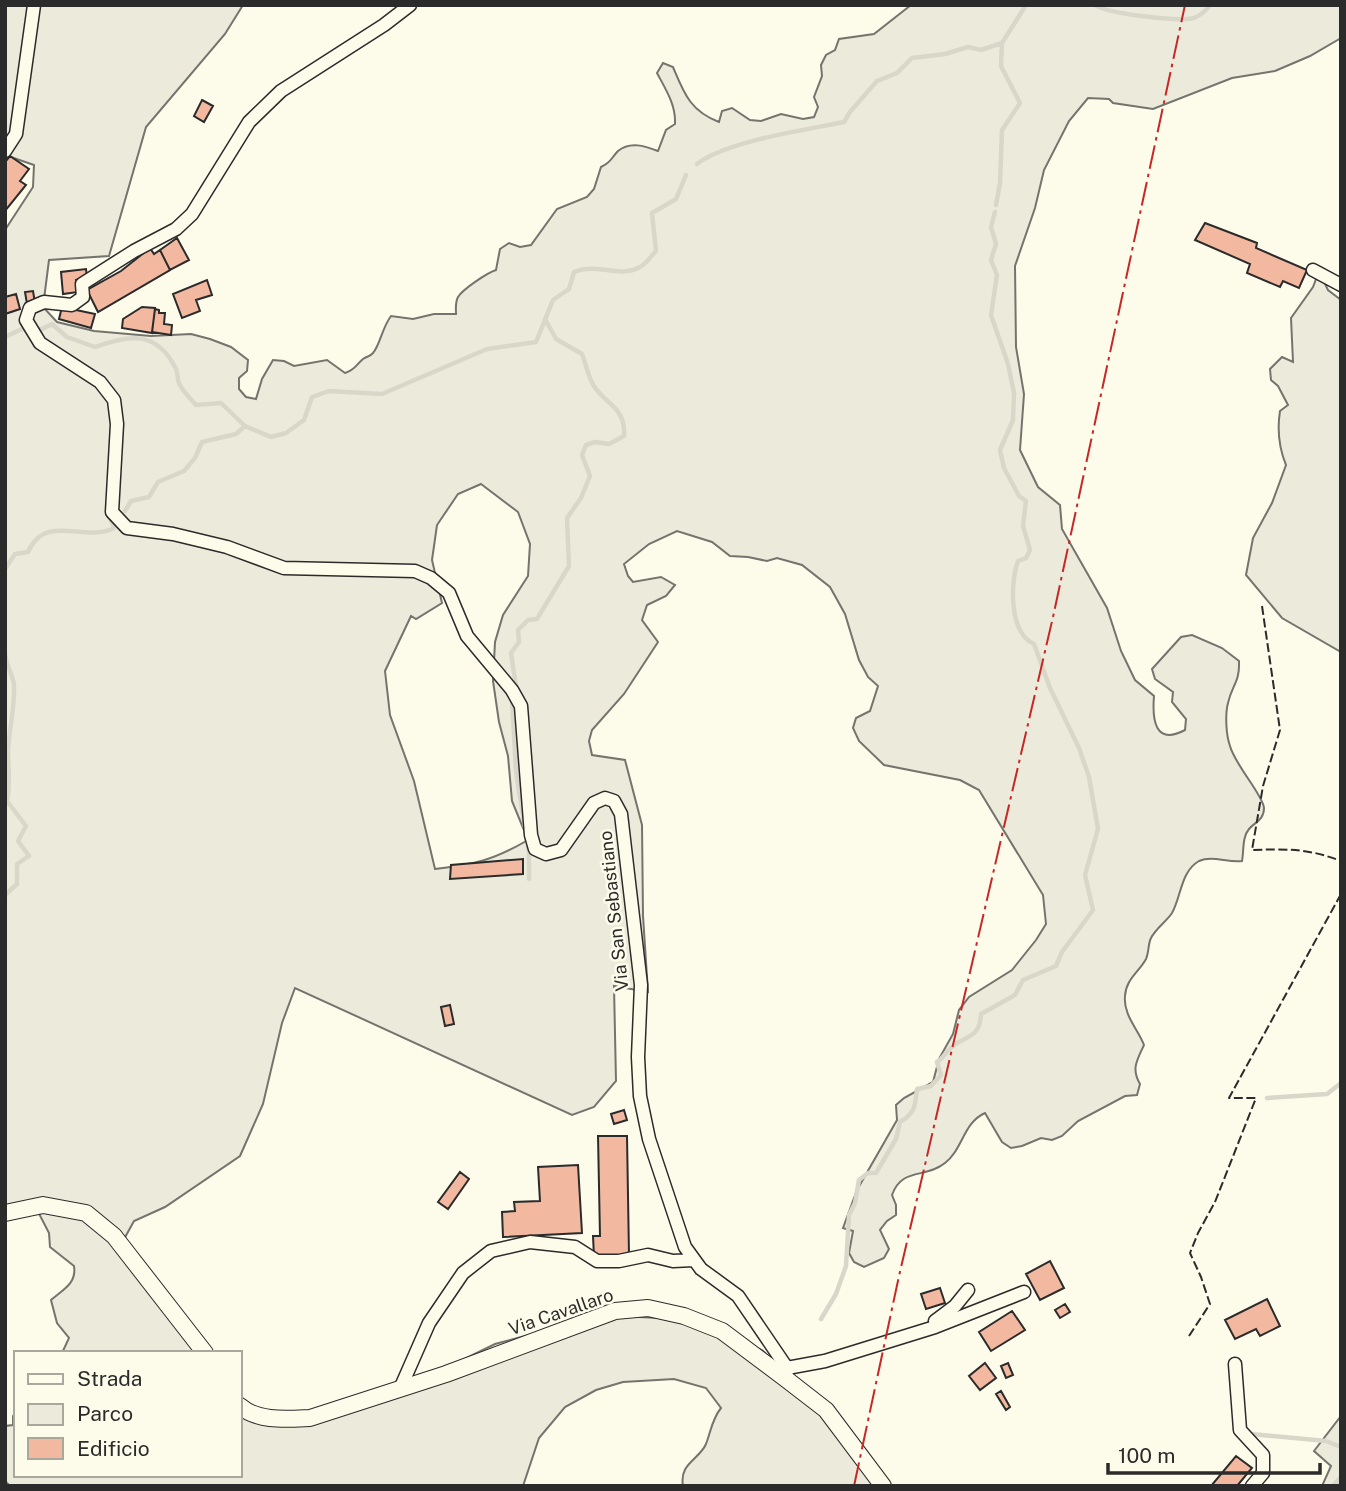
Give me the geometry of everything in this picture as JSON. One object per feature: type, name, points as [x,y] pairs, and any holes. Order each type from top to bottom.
[{"type":"street","points":[[5,151],[16,134],[34,5]]},
{"type":"street","name":"Via San Sebastiano","points":[[410,5],[384,25],[281,91],[250,122],[192,214],[176,229],[82,284],[83,297],[72,305],[44,302],[30,308],[26,320],[40,343],[100,382],[114,400],[117,437],[112,512],[127,528],[173,534],[227,547],[284,568],[415,572],[431,578],[449,593],[467,636],[512,690],[521,706],[531,835],[536,849],[546,854],[561,850],[594,803],[605,798],[614,801],[621,814],[641,985],[638,1058],[640,1096],[649,1139],[685,1247],[701,1269],[738,1296],[787,1373]]},
{"type":"street","points":[[1313,270],[1341,285]]},
{"type":"street","points":[[5,1213],[43,1205],[86,1213],[114,1236],[203,1351]]},
{"type":"street","points":[[400,1389],[429,1323],[463,1273],[491,1251],[530,1242],[575,1247],[597,1261],[619,1261],[648,1255],[673,1261],[694,1260]]},
{"type":"street","points":[[920,1331],[955,1306],[968,1290]]},
{"type":"street","points":[[787,1373],[920,1331],[1024,1292]]},
{"type":"street","name":"Via Cavallaro","points":[[242,1407],[257,1416],[310,1418],[400,1389],[615,1311],[648,1308],[684,1316],[722,1331],[787,1373],[826,1410],[883,1486]]},
{"type":"street","points":[[1235,1364],[1240,1430],[1263,1455],[1263,1473],[1252,1486]]},
{"type":"green space","points":[[5,5],[243,5],[225,34],[146,127],[109,256],[49,260],[43,307],[57,322],[94,331],[151,336],[191,334],[231,347],[248,360],[247,371],[239,378],[239,389],[246,397],[256,399],[262,379],[273,360],[294,366],[327,360],[345,373],[373,353],[391,316],[413,319],[434,314],[456,314],[458,297],[496,270],[500,249],[509,243],[520,247],[531,245],[557,209],[587,197],[594,189],[601,167],[618,151],[633,145],[658,151],[666,130],[675,124],[672,104],[657,73],[663,63],[673,67],[695,107],[719,122],[722,111],[732,108],[750,120],[761,121],[781,114],[803,119],[814,117],[818,107],[814,97],[822,76],[821,65],[826,55],[835,50],[839,39],[874,34],[911,5],[1341,5],[1341,38],[1310,56],[1275,71],[1232,78],[1153,109],[1113,103],[1109,99],[1088,98],[1069,121],[1044,170],[1035,208],[1015,266],[1016,347],[1024,394],[1020,450],[1038,487],[1060,505],[1062,529],[1107,608],[1121,651],[1135,680],[1154,696],[1155,722],[1161,733],[1175,734],[1185,730],[1186,719],[1172,702],[1173,692],[1155,679],[1152,669],[1181,637],[1192,635],[1222,648],[1239,661],[1237,679],[1227,708],[1228,736],[1237,762],[1264,808],[1261,818],[1247,832],[1242,861],[1204,859],[1188,871],[1172,913],[1153,934],[1146,959],[1130,980],[1125,996],[1126,1009],[1144,1045],[1136,1064],[1140,1084],[1137,1095],[1125,1096],[1078,1121],[1062,1136],[1052,1140],[1041,1138],[1011,1148],[1002,1142],[985,1113],[978,1117],[945,1163],[930,1171],[908,1177],[896,1186],[892,1195],[896,1215],[880,1230],[889,1249],[884,1258],[864,1267],[854,1262],[849,1253],[853,1231],[843,1228],[857,1190],[897,1120],[896,1105],[933,1082],[939,1059],[953,1034],[959,1010],[969,997],[1012,970],[1036,940],[1046,924],[1043,895],[979,790],[960,780],[884,765],[859,741],[853,728],[856,718],[870,711],[878,686],[868,677],[859,660],[845,614],[830,587],[802,565],[777,558],[767,561],[730,556],[712,542],[677,531],[649,544],[624,564],[633,582],[661,577],[675,585],[666,596],[647,605],[642,620],[658,642],[624,694],[592,730],[589,741],[592,755],[625,760],[642,825],[643,916],[648,992],[614,986],[616,1081],[594,1107],[572,1115],[295,988],[282,1023],[263,1104],[240,1156],[165,1207],[134,1221],[123,1241],[205,1351],[63,1351],[69,1338],[57,1323],[51,1300],[71,1282],[74,1266],[50,1247],[49,1233],[32,1200],[5,1207],[5,230],[33,187],[34,165],[5,155]],"holes":[[[481,484],[518,512],[530,544],[528,576],[503,615],[495,642],[493,681],[499,722],[508,756],[512,801],[528,840],[504,853],[483,860],[435,869],[414,781],[390,715],[385,671],[411,616],[416,619],[442,603],[432,560],[437,525],[458,494]]]},
{"type":"green space","points":[[1319,271],[1328,290],[1341,300],[1341,652],[1282,618],[1246,575],[1253,538],[1272,503],[1286,465],[1280,445],[1279,425],[1280,411],[1288,405],[1278,386],[1271,380],[1270,369],[1282,357],[1293,362],[1291,318],[1313,287]]},
{"type":"green space","points":[[602,1315],[695,1320],[762,1350],[836,1417],[890,1486],[683,1486],[684,1472],[706,1444],[721,1408],[706,1388],[674,1379],[623,1382],[596,1390],[565,1407],[539,1438],[523,1486],[10,1486],[5,1481],[5,1426],[13,1425],[14,1415],[14,1477],[242,1477],[242,1405],[296,1417],[387,1397],[495,1344]]},
{"type":"green space","points":[[1341,1416],[1341,1486],[1322,1486],[1331,1466],[1314,1451]]},
{"type":"building","points":[[202,100],[213,106],[204,122],[194,116]]},
{"type":"building","points":[[10,156],[29,169],[20,181],[26,185],[5,211],[5,162]]},
{"type":"building","points":[[1205,223],[1257,243],[1256,248],[1307,270],[1299,288],[1283,281],[1280,287],[1247,273],[1250,264],[1195,240]]},
{"type":"building","points":[[177,238],[189,260],[170,270],[160,250]]},
{"type":"building","points":[[150,248],[154,254],[160,250],[170,270],[98,312],[87,290],[121,271]]},
{"type":"building","points":[[86,269],[87,277],[76,280],[78,292],[63,294],[61,272]]},
{"type":"building","points":[[207,280],[212,295],[196,300],[200,311],[182,318],[173,294]]},
{"type":"building","points":[[33,291],[35,303],[27,304],[25,292]]},
{"type":"building","points":[[16,294],[20,309],[5,314],[5,297]]},
{"type":"building","points":[[62,307],[95,314],[91,328],[59,319]]},
{"type":"building","points":[[142,307],[155,308],[152,333],[122,328],[123,319]]},
{"type":"building","points":[[155,309],[159,310],[159,313],[165,313],[164,324],[172,325],[171,335],[152,332]]},
{"type":"building","points":[[523,859],[523,874],[450,879],[451,865]]},
{"type":"building","points":[[450,1005],[454,1024],[445,1026],[441,1007]]},
{"type":"building","points":[[624,1110],[627,1120],[614,1124],[611,1114]]},
{"type":"building","points":[[598,1136],[627,1136],[629,1255],[594,1257],[593,1236],[600,1236]]},
{"type":"building","points":[[578,1165],[582,1233],[503,1237],[502,1212],[515,1211],[514,1202],[540,1201],[538,1167]]},
{"type":"building","points":[[460,1172],[469,1179],[448,1209],[438,1202]]},
{"type":"building","points":[[1050,1261],[1064,1288],[1040,1300],[1026,1274]]},
{"type":"building","points":[[940,1288],[945,1303],[926,1309],[921,1294]]},
{"type":"building","points":[[1267,1299],[1280,1326],[1260,1336],[1256,1329],[1235,1339],[1225,1320]]},
{"type":"building","points":[[1065,1304],[1070,1312],[1060,1318],[1055,1310]]},
{"type":"building","points":[[1012,1311],[1025,1330],[991,1351],[979,1332]]},
{"type":"building","points":[[985,1363],[996,1378],[980,1390],[969,1376]]},
{"type":"building","points":[[1008,1363],[1013,1375],[1006,1378],[1001,1366]]},
{"type":"building","points":[[1001,1391],[1010,1407],[1006,1410],[996,1394]]},
{"type":"building","points":[[1236,1456],[1252,1468],[1237,1486],[1211,1486]]},
{"type":"waterway","points":[[697,164],[710,156],[746,143],[844,122],[877,81],[897,73],[912,58],[945,54],[968,47],[981,50],[1002,43],[1026,5]]},
{"type":"waterway","points":[[1095,5],[1125,14],[1179,19],[1197,17],[1210,5]]},
{"type":"waterway","points":[[996,205],[1000,183],[1002,130],[1020,103],[1001,66],[1002,43]]},
{"type":"waterway","points":[[36,329],[52,324],[67,337],[95,347],[130,338],[150,341],[167,355],[176,369],[180,386],[196,405],[221,403],[245,426],[271,437],[286,433],[304,420],[312,397],[329,391],[382,394],[487,349],[536,342],[553,300],[569,289],[574,272],[583,269],[632,270],[648,260],[656,251],[652,213],[676,199],[686,175]]},
{"type":"waterway","points":[[821,1319],[836,1294],[846,1266],[849,1215],[855,1203],[859,1180],[868,1173],[876,1173],[896,1139],[900,1122],[914,1108],[917,1089],[931,1086],[941,1075],[937,1062],[953,1046],[975,1032],[981,1014],[1015,995],[1023,980],[1056,966],[1062,952],[1093,910],[1085,875],[1098,829],[1089,777],[1034,644],[1020,629],[1014,607],[1015,570],[1018,561],[1026,558],[1030,550],[1023,526],[1026,501],[1019,496],[1004,468],[1000,450],[1013,420],[1014,393],[1008,364],[991,315],[997,275],[991,260],[996,244],[991,227],[995,212]]},
{"type":"waterway","points":[[516,686],[511,653],[519,642],[518,630],[528,620],[537,619],[569,566],[567,518],[581,498],[590,476],[582,455],[586,445],[595,442],[609,444],[624,436],[622,418],[594,386],[582,354],[556,339],[545,319]]},
{"type":"waterway","points":[[5,337],[27,329]]},
{"type":"waterway","points":[[125,511],[131,501],[149,497],[158,482],[184,471],[195,458],[202,442],[236,434],[245,426]]},
{"type":"waterway","points":[[5,569],[15,554],[28,552],[45,533],[103,532],[114,528],[110,518]]},
{"type":"waterway","points":[[5,654],[14,685],[7,801],[26,826],[18,841],[29,856],[17,864],[17,884],[5,895]]},
{"type":"waterway","points":[[512,699],[516,772],[529,853],[529,879]]},
{"type":"waterway","points":[[1267,1098],[1327,1094],[1341,1083]]},
{"type":"waterway","points":[[1251,1434],[1326,1441],[1341,1447]]},
{"type":"waterway","points":[[1333,1486],[1341,1477]]},
{"type":"fence","points":[[1262,606],[1280,730],[1263,786],[1252,850],[1297,850],[1341,861]]},
{"type":"fence","points":[[1189,1336],[1210,1304],[1190,1253],[1215,1202],[1256,1098],[1229,1098],[1341,894]]},
{"type":"power","points":[[854,1486],[899,1276],[1053,617],[1185,5]]}]
